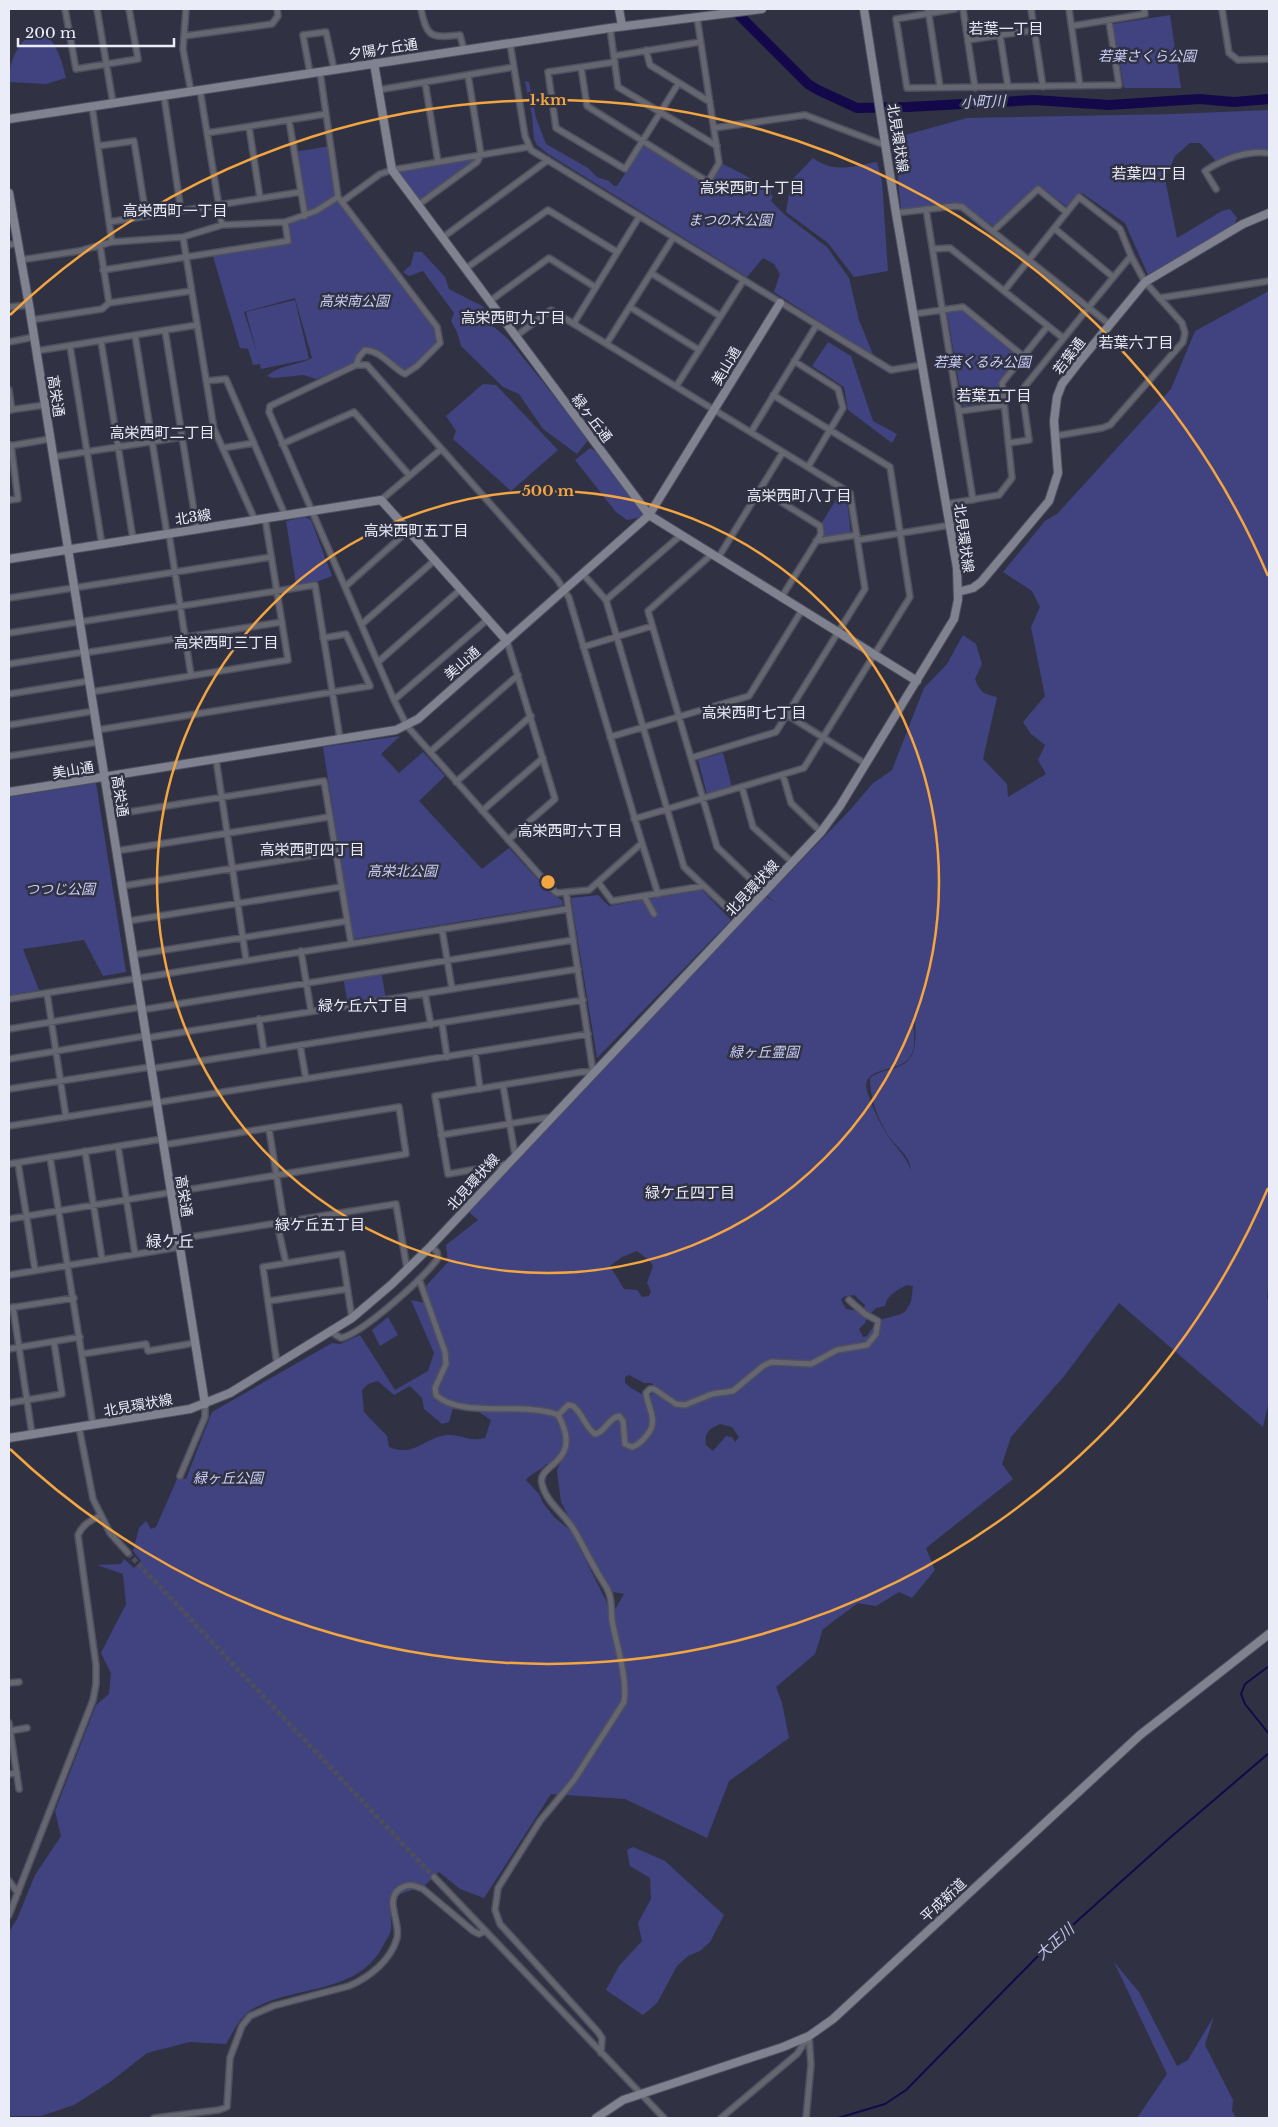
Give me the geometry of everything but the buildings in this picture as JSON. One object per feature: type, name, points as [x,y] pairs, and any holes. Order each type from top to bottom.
[{"type":"street","points":[[65,9],[76,69],[138,59],[129,9]]},
{"type":"street","points":[[97,9],[113,103]]},
{"type":"street","points":[[186,9],[183,49],[192,92]]},
{"type":"street","points":[[184,36],[272,24],[278,16],[277,9]]},
{"type":"street","points":[[422,9],[425,28],[431,34],[438,38],[460,35],[464,50]]},
{"type":"street","points":[[619,9],[622,26]]},
{"type":"street","name":"夕陽ケ丘通","points":[[9,119],[622,26],[762,9]]},
{"type":"street","name":"北見環状線","points":[[9,1438],[190,1409],[205,1404],[230,1392],[352,1318],[392,1284],[431,1246],[506,1164],[821,832],[917,681],[954,619],[958,592],[951,526],[896,213],[864,9]]},
{"type":"street","points":[[954,9],[928,11],[896,19],[906,88],[1119,85],[1109,21]]},
{"type":"street","points":[[963,9],[975,88]]},
{"type":"street","points":[[1031,9],[1043,86]]},
{"type":"street","points":[[1069,9],[1080,86]]},
{"type":"street","points":[[1072,26],[1145,14],[1144,9]]},
{"type":"street","points":[[1222,9],[1229,53],[1238,60],[1269,59]]},
{"type":"street","points":[[928,11],[940,87]]},
{"type":"street","points":[[581,68],[587,106],[708,182],[719,163],[697,17]]},
{"type":"street","points":[[610,28],[618,86],[717,146]]},
{"type":"street","points":[[968,40],[1035,30]]},
{"type":"street","points":[[310,73],[304,35],[326,32],[334,69]]},
{"type":"street","points":[[1000,36],[1008,87]]},
{"type":"street","points":[[614,56],[700,42]]},
{"type":"street","points":[[510,43],[528,146],[673,238],[891,370],[922,365]]},
{"type":"street","points":[[646,50],[650,66],[710,102]]},
{"type":"street","points":[[615,62],[548,72],[556,128],[625,169],[678,84]]},
{"type":"street","name":"緑ヶ丘通","points":[[374,63],[392,170],[649,515],[917,681]]},
{"type":"street","points":[[378,90],[514,68]]},
{"type":"street","points":[[320,72],[341,199],[437,327],[440,343],[406,374],[396,369],[376,351],[366,350],[359,357],[356,365]]},
{"type":"street","points":[[418,206],[477,162],[482,156],[468,75]]},
{"type":"street","points":[[425,82],[438,162]]},
{"type":"street","points":[[200,90],[222,225]]},
{"type":"street","points":[[164,96],[181,211]]},
{"type":"street","points":[[92,106],[112,242]]},
{"type":"street","points":[[207,133],[326,114]]},
{"type":"street","points":[[714,128],[805,116],[887,146]]},
{"type":"street","points":[[289,120],[305,216]]},
{"type":"street","points":[[248,127],[260,198]]},
{"type":"street","points":[[98,146],[134,141],[146,216]]},
{"type":"street","points":[[20,260],[112,242],[183,237],[222,225],[286,222],[305,216],[341,199],[380,174],[392,170],[482,156],[528,146]]},
{"type":"street","points":[[1216,189],[1205,171],[1233,157],[1269,153]]},
{"type":"street","points":[[442,238],[548,160]]},
{"type":"street","points":[[993,231],[1038,189],[1066,212]]},
{"type":"street","points":[[110,222],[301,192]]},
{"type":"street","name":"高栄通","points":[[9,193],[13,244],[20,260],[29,305],[205,1404]]},
{"type":"street","points":[[1004,291],[1079,197],[1120,229],[1131,256],[1145,282],[1182,323],[1185,334],[1183,342],[1110,425],[1055,436]]},
{"type":"street","points":[[896,213],[962,207],[1109,324]]},
{"type":"street","points":[[926,209],[973,500]]},
{"type":"street","points":[[465,269],[548,210],[617,252]]},
{"type":"street","name":"若葉通","points":[[958,592],[973,588],[981,582],[1049,501],[1058,474],[1055,410],[1062,384],[1109,324],[1145,282],[1243,224],[1269,213]]},
{"type":"street","points":[[574,323],[639,217]]},
{"type":"street","points":[[104,270],[288,241],[286,222]]},
{"type":"street","points":[[1054,228],[1113,277]]},
{"type":"street","points":[[183,237],[214,429],[255,520]]},
{"type":"street","points":[[607,343],[673,238]]},
{"type":"street","points":[[100,245],[109,302]]},
{"type":"street","points":[[933,249],[950,248],[1063,338]]},
{"type":"street","points":[[1009,443],[1029,440],[1022,390],[1131,256]]},
{"type":"street","points":[[490,301],[548,258],[596,287]]},
{"type":"street","points":[[651,273],[720,316]]},
{"type":"street","points":[[677,386],[743,281]]},
{"type":"street","points":[[1159,298],[1269,281]]},
{"type":"street","points":[[31,320],[102,309],[109,302],[191,291]]},
{"type":"street","name":"美山通","points":[[9,792],[396,730],[407,726],[418,719],[649,515],[780,303]]},
{"type":"street","points":[[9,307],[29,305]]},
{"type":"street","points":[[914,314],[963,306],[1023,356]]},
{"type":"street","points":[[630,307],[699,350]]},
{"type":"street","points":[[516,336],[551,310],[850,493],[865,589],[776,732],[691,758]]},
{"type":"street","points":[[36,351],[197,326]]},
{"type":"street","points":[[752,432],[816,326]]},
{"type":"street","points":[[946,504],[999,496],[1012,478],[1002,383],[1047,327]]},
{"type":"street","points":[[165,330],[197,530]]},
{"type":"street","points":[[135,335],[191,675]]},
{"type":"street","points":[[9,342],[34,337]]},
{"type":"street","points":[[101,341],[133,539]]},
{"type":"street","points":[[70,346],[102,545]]},
{"type":"street","points":[[794,361],[838,389],[844,408],[808,467]]},
{"type":"street","points":[[642,843],[589,890],[557,893],[407,726],[282,444],[269,412],[270,406],[356,365],[366,365],[557,579],[569,598],[658,894]]},
{"type":"street","points":[[206,381],[226,378],[285,515]]},
{"type":"street","points":[[9,390],[10,410],[45,405]]},
{"type":"street","points":[[634,819],[804,768],[910,597],[890,467],[773,395]]},
{"type":"street","points":[[960,411],[1004,405]]},
{"type":"street","points":[[282,444],[354,412],[409,475]]},
{"type":"street","points":[[53,457],[182,437]]},
{"type":"street","points":[[9,500],[18,499],[10,446],[50,439]]},
{"type":"street","points":[[223,448],[254,443]]},
{"type":"street","points":[[440,450],[381,500],[507,640],[555,799],[508,840]]},
{"type":"street","points":[[764,891],[717,847],[648,612],[715,556],[783,452]]},
{"type":"street","points":[[760,489],[820,526],[821,534],[781,598]]},
{"type":"street","name":"北3線","points":[[9,559],[381,500]]},
{"type":"street","points":[[91,692],[288,660],[266,518]]},
{"type":"street","points":[[815,541],[901,534],[951,526]]},
{"type":"street","points":[[346,586],[409,530]]},
{"type":"street","points":[[606,600],[681,535]]},
{"type":"street","points":[[9,598],[271,557]]},
{"type":"street","points":[[362,624],[435,560]]},
{"type":"street","points":[[583,574],[606,600],[684,867],[739,919]]},
{"type":"street","points":[[9,633],[314,585],[340,738]]},
{"type":"street","points":[[378,662],[461,589]]},
{"type":"street","points":[[610,737],[749,696],[802,610]]},
{"type":"street","points":[[394,700],[488,619]]},
{"type":"street","points":[[9,664],[282,622]]},
{"type":"street","points":[[583,647],[652,626]]},
{"type":"street","points":[[97,730],[370,686],[346,634],[323,638]]},
{"type":"street","points":[[430,752],[518,675]]},
{"type":"street","points":[[9,694],[89,681]]},
{"type":"street","points":[[9,725],[94,711]]},
{"type":"street","points":[[787,715],[866,764]]},
{"type":"street","points":[[456,782],[531,716]]},
{"type":"street","points":[[9,756],[99,742]]},
{"type":"street","points":[[482,811],[543,758]]},
{"type":"street","points":[[216,759],[246,960]]},
{"type":"street","points":[[783,775],[791,803],[821,832]]},
{"type":"street","points":[[110,815],[324,781],[351,943]]},
{"type":"street","points":[[742,787],[753,826],[793,863]]},
{"type":"street","points":[[116,851],[329,817]]},
{"type":"street","points":[[122,886],[335,852]]},
{"type":"street","points":[[598,882],[612,901],[704,886]]},
{"type":"street","points":[[128,921],[341,887]]},
{"type":"street","points":[[506,1164],[448,1174],[435,1096],[593,1072],[566,892]]},
{"type":"street","points":[[644,896],[654,914]]},
{"type":"street","points":[[9,999],[568,909]]},
{"type":"street","points":[[133,955],[347,921]]},
{"type":"street","points":[[442,929],[452,989]]},
{"type":"street","points":[[9,1029],[573,940]]},
{"type":"street","points":[[301,951],[312,1011]]},
{"type":"street","points":[[9,1059],[578,969]]},
{"type":"street","points":[[47,993],[66,1117]]},
{"type":"street","points":[[426,994],[431,1025]]},
{"type":"street","points":[[9,1089],[264,1051],[583,1000]]},
{"type":"street","points":[[259,1019],[264,1051]]},
{"type":"street","points":[[442,1023],[447,1057]]},
{"type":"street","points":[[9,1126],[588,1034]]},
{"type":"street","points":[[300,1045],[306,1079]]},
{"type":"street","points":[[474,1052],[480,1089]]},
{"type":"street","points":[[503,1085],[515,1155]]},
{"type":"street","points":[[9,1164],[118,1146],[269,1129],[399,1107],[406,1154],[9,1219]]},
{"type":"street","points":[[441,1135],[551,1117]]},
{"type":"street","points":[[269,1129],[284,1222]]},
{"type":"street","points":[[118,1146],[135,1254]]},
{"type":"street","points":[[85,1151],[102,1259]]},
{"type":"street","points":[[50,1157],[94,1425]]},
{"type":"street","points":[[18,1163],[35,1270]]},
{"type":"street","points":[[9,1275],[135,1254],[277,1223],[396,1204],[407,1269]]},
{"type":"street","points":[[277,1223],[286,1263]]},
{"type":"street","points":[[331,1332],[341,1338],[352,1334],[392,1304],[438,1258],[437,1252],[431,1246]]},
{"type":"street","points":[[277,1364],[263,1267],[342,1254],[352,1318]]},
{"type":"street","points":[[419,1279],[445,1352],[446,1364],[435,1388],[436,1395],[445,1402],[469,1408],[541,1410],[558,1415],[565,1429],[567,1437],[566,1446],[563,1454],[546,1470],[541,1481],[550,1500],[574,1529],[608,1591],[625,1697],[622,1707],[574,1780],[540,1821],[498,1888],[494,1901],[500,1924],[598,2032],[602,2038],[601,2052]]},
{"type":"street","points":[[269,1301],[347,1289]]},
{"type":"street","points":[[32,1434],[20,1347],[11,1308],[74,1298]]},
{"type":"street","points":[[558,1415],[568,1405],[574,1406],[580,1412],[588,1428],[595,1434],[602,1432],[612,1418],[619,1416],[623,1421],[625,1444],[632,1447],[643,1440],[653,1426],[653,1416],[646,1393],[650,1389],[654,1389],[676,1404],[685,1405],[712,1394],[733,1391],[763,1366],[771,1362],[811,1364],[836,1350],[867,1345],[876,1334],[878,1321],[865,1314],[849,1300]]},
{"type":"street","points":[[9,1349],[80,1337]]},
{"type":"street","points":[[9,1403],[62,1394],[54,1342]]},
{"type":"street","points":[[82,1354],[146,1344],[148,1351],[195,1343]]},
{"type":"street","points":[[180,1476],[205,1417],[205,1404]]},
{"type":"street","points":[[79,1427],[88,1480],[100,1516],[110,1533],[128,1553]]},
{"type":"street","points":[[9,1915],[93,1700],[96,1665],[78,1535],[81,1528],[100,1516]]},
{"type":"street","name":"平成新道","points":[[596,2118],[622,2100],[782,2047],[809,2036],[833,2019],[1140,1735],[1269,1634]]},
{"type":"street","points":[[9,1683],[19,1682]]},
{"type":"street","points":[[9,1723],[19,1789]]},
{"type":"street","points":[[9,1731],[28,1728]]},
{"type":"street","points":[[9,1774],[17,1773]]},
{"type":"street","points":[[434,1877],[664,2118]]},
{"type":"street","points":[[9,1881],[18,1893]]},
{"type":"street","points":[[154,2118],[227,2107],[230,2058],[242,2026],[255,2013],[349,1986],[373,1972],[387,1957],[397,1937],[399,1925],[393,1910],[393,1897],[403,1887],[413,1885],[423,1889],[473,1931],[479,1934],[485,1931]]},
{"type":"street","points":[[722,2118],[797,2054],[809,2036]]},
{"type":"street","points":[[806,2118],[811,2065],[809,2036]]},
{"type":"green space","name":"若葉さくら公園","points":[[1170,15],[1181,88],[1124,88],[1113,24]]},
{"type":"green space","points":[[36,28],[48,37],[57,49],[66,78],[46,84],[9,82],[9,73],[16,52]]},
{"type":"green space","name":"まつの木公園","points":[[525,81],[529,82],[536,118],[546,144],[588,168],[597,177],[609,181],[614,186],[617,186],[644,144],[708,185],[723,164],[771,189],[771,195],[773,196],[771,201],[785,215],[827,247],[849,278],[859,320],[874,357],[774,292],[780,274],[774,264],[763,258],[747,277],[548,154],[537,145],[534,139],[532,115]]},
{"type":"green space","points":[[1269,110],[1269,151],[1255,150],[1242,152],[1216,161],[1200,143],[1190,143],[1175,156],[1165,179],[1177,238],[1222,211],[1230,209],[1237,218],[1234,225],[1148,275],[1125,223],[1082,193],[1067,207],[1040,186],[993,226],[960,203],[901,210],[894,138],[967,118]]},
{"type":"green space","name":"高栄南公園","points":[[331,146],[338,197],[437,327],[440,343],[405,374],[376,351],[366,350],[356,365],[316,379],[304,375],[273,378],[267,376],[283,367],[301,362],[312,358],[295,298],[244,312],[257,353],[246,312],[295,300],[309,359],[261,369],[260,364],[253,365],[248,349],[240,348],[212,253],[288,241],[285,222],[305,215],[294,152]]},
{"type":"green space","points":[[481,155],[418,205],[392,170]]},
{"type":"green space","points":[[813,158],[828,166],[844,168],[877,162],[882,181],[888,271],[854,277],[828,243],[786,212],[791,181]]},
{"type":"green space","points":[[414,252],[422,252],[445,277],[449,289],[484,307],[488,322],[508,339],[589,439],[577,454],[543,429],[519,394],[503,387],[461,346],[451,321],[454,313],[423,271],[409,276],[403,272],[411,265]]},
{"type":"green space","points":[[1269,291],[1269,1277],[1267,1298],[1269,1300],[1269,1400],[1263,1427],[1119,1303],[1065,1375],[1011,1437],[1002,1464],[1013,1479],[926,1548],[935,1570],[912,1598],[899,1592],[876,1606],[858,1603],[823,1629],[815,1654],[776,1687],[782,1703],[789,1738],[729,1781],[707,1838],[625,1799],[551,1794],[484,1898],[460,1889],[439,1872],[424,1886],[400,1894],[389,1903],[391,1927],[389,1936],[373,1961],[359,1973],[324,1987],[268,2002],[251,2010],[240,2021],[226,2044],[190,2042],[147,2053],[110,2082],[74,2105],[41,2116],[9,2116],[9,1932],[17,1919],[35,1875],[61,1836],[55,1811],[96,1705],[109,1694],[111,1673],[101,1653],[126,1604],[123,1574],[97,1565],[121,1564],[124,1559],[134,1568],[141,1561],[133,1551],[139,1528],[146,1521],[151,1529],[156,1527],[178,1477],[186,1479],[212,1412],[332,1343],[340,1344],[360,1335],[395,1390],[428,1371],[434,1353],[411,1300],[429,1304],[426,1286],[448,1262],[446,1245],[478,1220],[469,1212],[695,967],[766,897],[775,902],[767,896],[851,809],[872,784],[892,770],[924,688],[947,664],[963,635],[976,644],[982,664],[975,679],[979,687],[983,692],[997,697],[983,759],[1007,784],[1008,797],[1046,774],[1038,760],[1045,745],[1031,734],[1023,722],[1045,696],[1031,627],[1040,607],[1032,591],[1003,572],[1045,521],[1057,514],[1171,389],[1195,331]],"holes":[[[914,1015],[915,1043],[914,1050],[911,1056],[907,1061],[902,1065],[877,1073],[870,1078],[873,1100],[881,1122],[888,1135],[908,1160],[911,1171],[904,1157],[888,1136],[879,1122],[866,1085],[868,1078],[874,1074],[897,1066],[910,1057],[914,1047]],[[637,1251],[650,1261],[653,1266],[647,1283],[651,1291],[649,1296],[642,1297],[637,1290],[624,1289],[610,1266],[622,1257]],[[907,1285],[913,1286],[911,1302],[905,1312],[880,1320],[867,1336],[863,1337],[859,1329],[865,1323],[867,1317],[859,1311],[846,1309],[841,1300],[843,1297],[854,1295],[865,1305],[864,1309],[870,1314],[876,1308],[885,1306],[888,1298]],[[629,1375],[644,1383],[651,1383],[656,1387],[649,1398],[625,1383],[625,1377]],[[378,1381],[394,1395],[410,1386],[422,1398],[424,1409],[442,1424],[449,1422],[453,1408],[470,1406],[491,1420],[485,1438],[470,1439],[454,1435],[441,1436],[414,1448],[398,1450],[389,1447],[387,1436],[364,1412],[362,1390],[368,1384]],[[720,1424],[732,1427],[739,1437],[735,1442],[732,1437],[726,1436],[713,1451],[706,1445],[707,1434]],[[561,1461],[557,1471],[561,1502],[589,1554],[613,1592],[624,1594],[614,1611],[609,1613],[606,1601],[571,1531],[554,1517],[543,1503],[539,1494],[526,1480],[546,1464]]]},
{"type":"green space","name":"若葉くるみ公園","points":[[962,310],[1018,357],[998,383],[1000,401],[963,406],[947,313]]},
{"type":"green space","points":[[828,342],[851,356],[873,421],[897,434],[892,443],[848,410],[844,387],[812,366]]},
{"type":"green space","points":[[483,384],[496,385],[558,450],[511,491],[453,439],[456,431],[446,416]]},
{"type":"green space","points":[[590,448],[597,452],[643,515],[627,520],[616,512],[575,460]]},
{"type":"green space","points":[[839,495],[847,501],[851,534],[825,537],[824,526],[821,524]]},
{"type":"green space","points":[[305,517],[311,520],[332,576],[316,582],[296,584],[286,521]]},
{"type":"green space","name":"高栄北公園","points":[[400,736],[381,754],[399,773],[423,752],[445,776],[419,801],[482,869],[509,848],[550,893],[562,900],[563,905],[353,939],[323,747]]},
{"type":"green space","points":[[723,753],[732,787],[707,794],[698,760]]},
{"type":"green space","name":"つつじ公園","points":[[96,783],[126,972],[103,976],[84,940],[23,949],[39,990],[9,995],[9,797]]},
{"type":"green space","points":[[702,890],[731,920],[597,1058],[571,898],[598,895],[609,906]]},
{"type":"green space","points":[[381,970],[386,1000],[348,1005],[343,976]]},
{"type":"green space","points":[[388,1317],[398,1335],[380,1346],[372,1330]]},
{"type":"green space","points":[[633,1847],[665,1861],[724,1915],[710,1942],[700,1951],[688,1956],[677,1966],[657,2003],[643,2015],[606,1990],[619,1966],[642,1941],[638,1923],[651,1899],[650,1878],[630,1866],[627,1850]]},
{"type":"green space","points":[[1114,1962],[1139,1992],[1177,2066],[1188,2060],[1214,2016],[1205,2045],[1233,2100],[1232,2111],[1236,2118],[1137,2118],[1167,2074]]},
{"type":"waterway","name":"小町川","points":[[733,9],[808,84],[857,108],[1034,100],[1109,105],[1199,99],[1234,102],[1269,99]]},
{"type":"waterway","name":"大正川","points":[[1269,1666],[1245,1684],[1241,1694],[1245,1704],[1269,1734]]},
{"type":"waterway","name":"大正川","points":[[838,2118],[885,2104],[906,2090],[1037,1957],[1172,1836],[1269,1753]]},
{"type":"tunnel","points":[[128,1553],[434,1877]]},
{"type":"district","name":"若葉一丁目","points":[[1006,29]]},
{"type":"district","name":"若葉四丁目","points":[[1149,174]]},
{"type":"district","name":"高栄西町十丁目","points":[[752,188]]},
{"type":"district","name":"高栄西町一丁目","points":[[175,211]]},
{"type":"district","name":"高栄西町九丁目","points":[[513,318]]},
{"type":"district","name":"若葉六丁目","points":[[1136,343]]},
{"type":"district","name":"若葉五丁目","points":[[994,396]]},
{"type":"district","name":"高栄西町二丁目","points":[[162,433]]},
{"type":"district","name":"高栄西町八丁目","points":[[799,496]]},
{"type":"district","name":"高栄西町五丁目","points":[[416,531]]},
{"type":"district","name":"高栄西町三丁目","points":[[226,643]]},
{"type":"district","name":"高栄西町七丁目","points":[[754,713]]},
{"type":"district","name":"高栄西町六丁目","points":[[570,831]]},
{"type":"district","name":"高栄西町四丁目","points":[[312,850]]},
{"type":"district","name":"緑ケ丘六丁目","points":[[363,1006]]},
{"type":"district","name":"緑ケ丘四丁目","points":[[690,1193]]},
{"type":"district","name":"緑ケ丘五丁目","points":[[320,1225]]},
{"type":"district","name":"緑ケ丘","points":[[170,1241]]},
{"type":"park label","name":"緑ヶ丘霊園","points":[[764,1052]]},
{"type":"park label","name":"緑ヶ丘公園","points":[[228,1478]]}]
